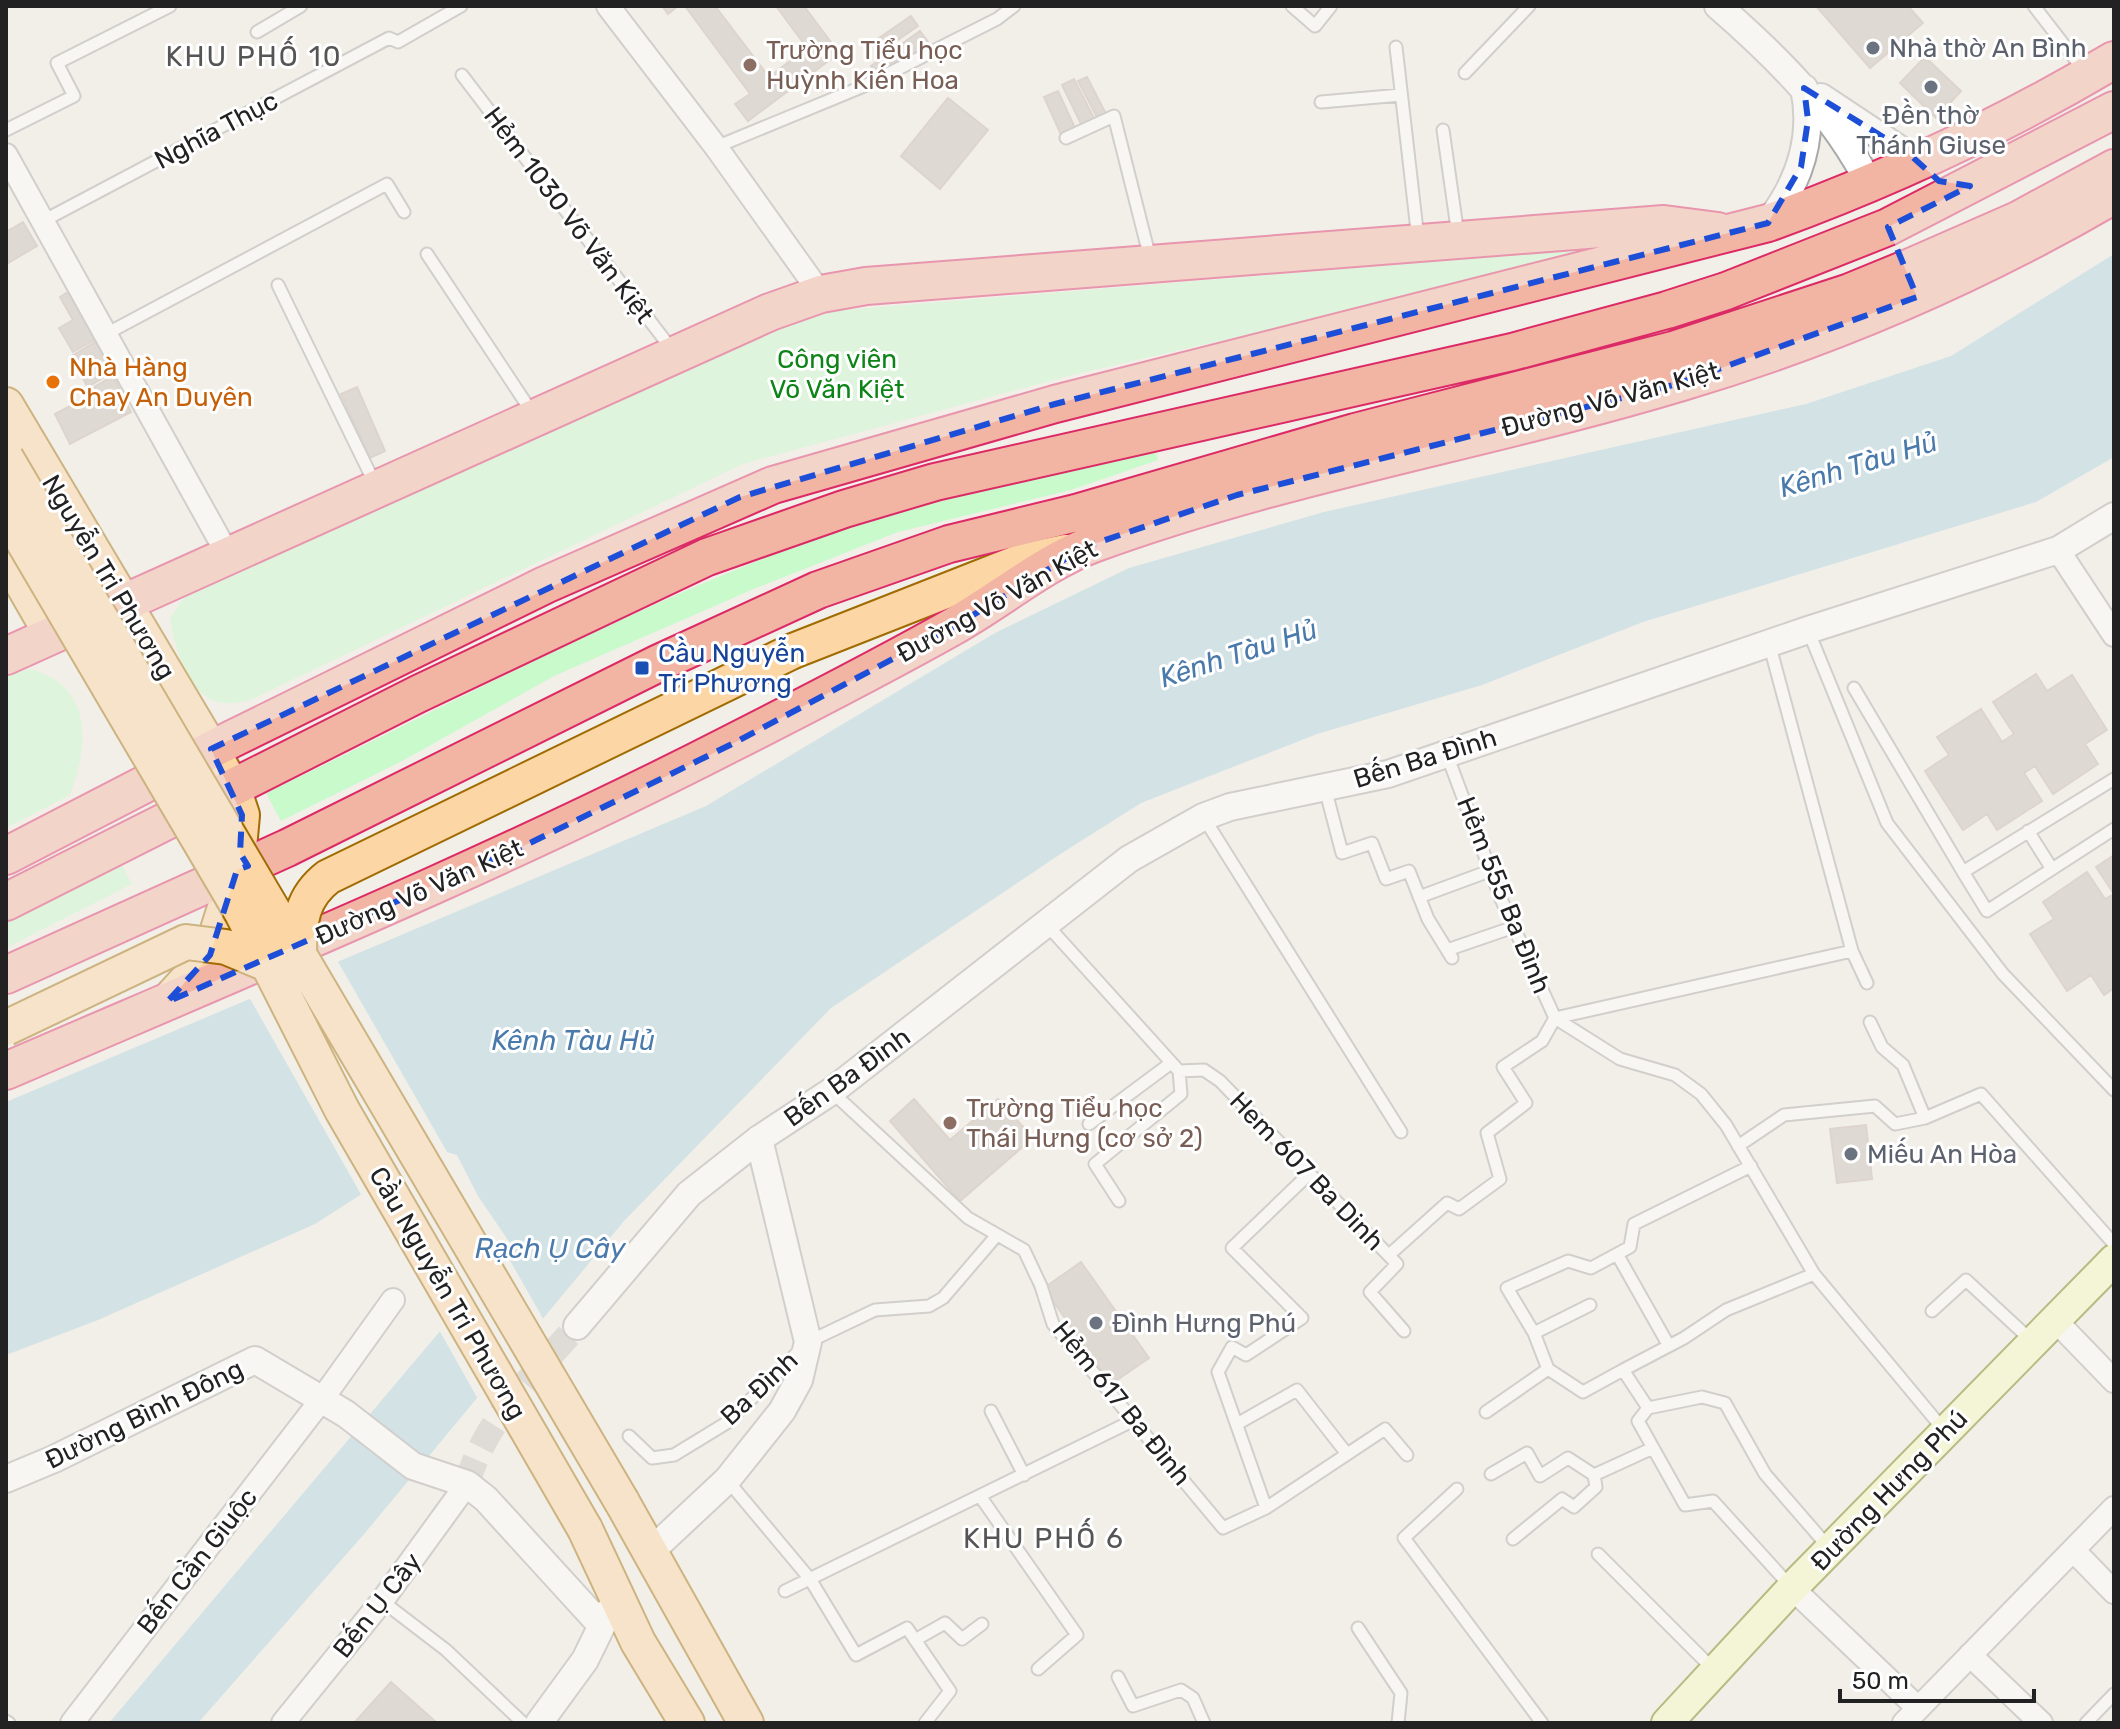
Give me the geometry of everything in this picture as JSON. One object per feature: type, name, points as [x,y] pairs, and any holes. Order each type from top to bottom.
[{"type":"highway","points":[[6,856],[211,749],[545,585],[773,485],[1055,404],[1731,235],[1870,185],[1996,127],[2101,68]]},
{"type":"highway","points":[[6,902],[418,694],[707,557],[844,509],[1056,452],[1596,330],[1726,291],[1888,227],[2114,110]]},
{"type":"highway","points":[[1919,162],[1939,181],[1970,186]]},
{"type":"highway","name":"Đường Võ Văn Kiệt","points":[[6,1071],[532,842],[716,752],[955,626],[1085,547],[1237,495],[1677,384],[1762,356],[1912,283],[2114,168]]},
{"type":"highway","points":[[1870,185],[1912,283]]},
{"type":"highway","name":"Đường Võ Văn Kiệt","points":[[6,975],[237,870],[659,663],[818,590],[949,544],[1076,513],[1355,432],[1673,350],[1850,292],[1912,283],[2050,232],[2114,195]]},
{"type":"highway","points":[[6,656],[676,355],[821,294],[866,286],[1664,224],[1698,226],[1731,235]]},
{"type":"highway","points":[[1237,495],[1355,432]]},
{"type":"main road","name":"Nguyễn Tri Phương","points":[[6,405],[211,749],[233,788],[242,815],[237,870],[210,955],[167,1002]]},
{"type":"main road","name":"Cầu Nguyễn Tri Phương","points":[[6,458],[285,959],[342,1110],[585,1529],[609,1611],[638,1642],[687,1723]]},
{"type":"main road","name":"Cầu Nguyễn Tri Phương","points":[[6,512],[622,1502],[746,1723]]},
{"type":"main road","points":[[52,635],[12,565],[87,539]]},
{"type":"main road","points":[[6,1028],[186,942],[285,959],[312,889],[359,861],[793,651],[1022,561],[1085,547]]},
{"type":"main road","name":"Đường Hưng Phú","points":[[1667,1723],[1792,1588],[2114,1260]]},
{"type":"street","points":[[608,6],[716,147],[821,294]]},
{"type":"street","points":[[1718,6],[1804,88],[1839,131],[1870,185]]},
{"type":"street","points":[[1804,88],[1826,99],[1919,162]]},
{"type":"street","points":[[1768,223],[1786,199],[1801,167],[1808,120],[1804,88]]},
{"type":"street","points":[[6,155],[228,555]]},
{"type":"street","name":"Bến Ba Đình","points":[[759,1139],[832,1091],[1129,859],[1203,817],[1230,807],[1388,774],[1769,643],[2058,550],[2114,516]]},
{"type":"street","points":[[2058,550],[2114,635]]},
{"type":"street","points":[[577,1326],[689,1194],[759,1139],[808,1342],[799,1380],[782,1411],[727,1480],[650,1552]]},
{"type":"street","name":"Bến Cần Giuộc","points":[[72,1723],[322,1399],[393,1300]]},
{"type":"street","points":[[2055,1320],[2114,1381]]},
{"type":"street","name":"Đường Bình Đông","points":[[6,1479],[54,1459],[255,1360],[322,1399]]},
{"type":"street","points":[[322,1399],[413,1466],[467,1484],[609,1611],[585,1660],[539,1723]]},
{"type":"street","name":"Bến Ụ Cây","points":[[283,1723],[382,1601],[467,1484]]},
{"type":"street","points":[[1792,1588],[1911,1716],[2114,1508]]},
{"type":"street","points":[[2073,1550],[2114,1592]]},
{"type":"street","points":[[1970,1655],[2041,1723]]},
{"type":"lane","points":[[6,130],[74,96],[57,63],[170,6]]},
{"type":"lane","points":[[274,6],[280,18]]},
{"type":"lane","points":[[257,32],[301,6]]},
{"type":"lane","name":"Nghĩa Thục","points":[[43,221],[389,38],[398,42],[461,6]]},
{"type":"lane","points":[[716,147],[864,86],[997,19],[1014,6]]},
{"type":"lane","points":[[1292,6],[1315,26],[1331,6]]},
{"type":"lane","points":[[1465,73],[1529,6]]},
{"type":"lane","points":[[2034,6],[2101,68]]},
{"type":"lane","points":[[1396,47],[1419,243]]},
{"type":"lane","name":"Hẻm 1030 Võ Văn Kiệt","points":[[462,75],[676,355]]},
{"type":"lane","points":[[1321,102],[1401,95]]},
{"type":"lane","points":[[1066,138],[1114,116],[1152,266]]},
{"type":"lane","points":[[1443,130],[1459,240]]},
{"type":"lane","points":[[106,334],[387,184],[404,212]]},
{"type":"lane","points":[[427,254],[536,418]]},
{"type":"lane","points":[[278,285],[377,488]]},
{"type":"lane","points":[[1808,630],[1887,823],[2003,974],[2114,1090]]},
{"type":"lane","points":[[1769,643],[1852,951],[1867,983]]},
{"type":"lane","points":[[1854,688],[1987,911],[2114,829]]},
{"type":"lane","name":"Hẻm 555 Ba Đình","points":[[1389,1255],[1447,1203],[1459,1209],[1500,1179],[1487,1133],[1526,1103],[1503,1067],[1542,1041],[1555,1018],[1514,927],[1447,754]]},
{"type":"lane","points":[[1963,872],[2114,779]]},
{"type":"lane","points":[[1325,787],[1342,853],[1372,843],[1386,879],[1409,871],[1419,897],[1450,954],[1514,927]]},
{"type":"lane","points":[[1203,817],[1401,1132]]},
{"type":"lane","points":[[2028,831],[2052,869]]},
{"type":"lane","points":[[1419,897],[1492,870]]},
{"type":"lane","points":[[1047,925],[1175,1067],[1181,1094],[1095,1164],[1119,1201]]},
{"type":"lane","points":[[1555,1018],[1852,951]]},
{"type":"lane","points":[[1555,1018],[1620,1059],[1675,1075],[1701,1094],[1751,1166],[1814,1274],[1946,1433]]},
{"type":"lane","points":[[1870,1022],[1882,1047],[1903,1065],[1925,1118]]},
{"type":"lane","points":[[1089,1124],[1175,1067]]},
{"type":"lane","name":"Hem 607 Ba Dinh","points":[[1175,1067],[1204,1070],[1220,1081],[1397,1264],[1370,1292],[1404,1331]]},
{"type":"lane","name":"Hẻm 617 Ba Đình","points":[[832,1091],[968,1218],[1024,1250],[1041,1286],[1053,1324],[1223,1528],[1266,1508],[1385,1429],[1407,1455]]},
{"type":"lane","points":[[1738,1146],[1784,1115],[1875,1106],[1895,1124],[1925,1118],[1981,1094],[2114,1244]]},
{"type":"lane","points":[[1751,1166],[1634,1224],[1630,1247],[1591,1268],[1568,1261],[1507,1288],[1534,1333],[1548,1369],[1583,1392],[1669,1346],[1726,1310],[1814,1274]]},
{"type":"lane","points":[[1266,1508],[1218,1372],[1232,1347],[1246,1355],[1302,1318],[1232,1248],[1310,1173]]},
{"type":"lane","points":[[808,1342],[875,1310],[929,1306],[943,1298],[997,1235]]},
{"type":"lane","points":[[1617,1254],[1669,1346]]},
{"type":"lane","points":[[1932,1311],[1966,1280],[2033,1342]]},
{"type":"lane","points":[[1534,1333],[1590,1305]]},
{"type":"lane","name":"Ba Đình","points":[[629,1436],[652,1458],[674,1455],[728,1422],[808,1342]]},
{"type":"lane","points":[[1486,1412],[1548,1369]]},
{"type":"lane","points":[[1623,1370],[1648,1408]]},
{"type":"lane","points":[[1237,1424],[1297,1390],[1347,1454]]},
{"type":"lane","points":[[1792,1588],[1713,1501],[1685,1505],[1638,1421],[1648,1408],[1702,1397],[1725,1403],[1765,1474],[1830,1550]]},
{"type":"lane","points":[[991,1411],[1024,1475]]},
{"type":"lane","points":[[785,1591],[1134,1420]]},
{"type":"lane","points":[[1594,1475],[1653,1448]]},
{"type":"lane","points":[[1491,1474],[1527,1453],[1540,1476],[1568,1458],[1594,1475],[1596,1487],[1574,1507],[1562,1499],[1513,1539]]},
{"type":"lane","points":[[727,1480],[810,1579],[856,1655],[907,1628],[950,1691],[925,1723]]},
{"type":"lane","points":[[1457,1489],[1404,1538],[1542,1723]]},
{"type":"lane","points":[[980,1496],[1077,1635],[1038,1669]]},
{"type":"lane","points":[[1598,1554],[1715,1671]]},
{"type":"lane","points":[[382,1601],[446,1650],[523,1723]]},
{"type":"lane","points":[[915,1640],[945,1623],[962,1639],[982,1624]]},
{"type":"lane","points":[[1358,1628],[1401,1693],[1398,1723]]},
{"type":"lane","points":[[1118,1677],[1133,1706],[1181,1690],[1193,1698],[1204,1723]]},
{"type":"lane","points":[[2086,1723],[2114,1694]]},
{"type":"highlighted area","points":[[1804,88],[1907,152],[1939,181],[1970,186],[1888,227],[1917,297],[1677,384],[1237,495],[1085,547],[955,626],[730,745],[532,842],[167,1002],[210,955],[237,870],[248,866],[240,853],[242,815],[211,749],[740,497],[1055,404],[1768,223],[1801,167],[1808,120]]},
{"type":"green space","name":"Công viên Võ Văn Kiệt","points":[[1636,245],[1072,375],[743,464],[248,701],[223,703],[201,692],[185,669],[175,642],[170,617],[185,597],[818,312]]},
{"type":"green space","points":[[1155,446],[1158,460],[1071,490],[898,532],[756,588],[554,676],[404,760],[281,821],[266,793],[631,615],[780,552],[930,501]]},
{"type":"green space","points":[[30,669],[51,677],[66,689],[76,703],[83,738],[81,757],[70,795],[6,828],[6,676]]},
{"type":"green space","points":[[122,865],[132,884],[6,948],[6,922]]},
{"type":"water","name":"Kênh Tàu Hủ","points":[[2114,254],[2114,457],[2036,502],[1643,622],[1482,685],[1317,734],[1141,803],[831,1008],[624,1221],[365,1533],[198,1723],[109,1723],[512,1246],[478,1196],[457,1155],[433,1148],[315,1224],[98,1320],[6,1355],[6,1102],[706,806],[995,633],[1129,568],[1324,512],[1806,404],[1951,356]]},
{"type":"pier","points":[[337,960],[450,1157],[434,1153],[363,1198],[249,997]]},
{"type":"pier","points":[[504,1250],[545,1322],[479,1401],[438,1328]]},
{"type":"building","points":[[662,6],[678,6],[668,14]]},
{"type":"building","points":[[685,6],[715,6],[769,77],[807,48],[776,6],[804,6],[839,53],[748,121],[735,104],[750,94]]},
{"type":"building","name":"Nhà thờ An Bình","points":[[1816,6],[1908,6],[1923,23],[1870,68]]},
{"type":"building","points":[[911,16],[918,26],[886,48],[879,38]]},
{"type":"building","points":[[920,31],[929,43],[879,77],[871,66]]},
{"type":"building","name":"Đền thờ Thánh Giuse","points":[[1925,57],[1961,91],[1936,118],[1900,83]]},
{"type":"building","points":[[1087,77],[1106,114],[1098,119],[1078,81]]},
{"type":"building","points":[[1074,79],[1095,120],[1082,126],[1062,85]]},
{"type":"building","points":[[1058,91],[1076,130],[1062,137],[1044,97]]},
{"type":"building","points":[[948,98],[988,130],[940,189],[901,156]]},
{"type":"building","points":[[23,222],[37,246],[8,263],[6,232]]},
{"type":"building","points":[[68,292],[96,339],[73,352],[59,328],[73,320],[60,297]]},
{"type":"building","points":[[97,341],[114,371],[88,387],[70,357]]},
{"type":"building","points":[[113,376],[131,412],[70,444],[55,414],[97,392],[94,387]]},
{"type":"building","points":[[357,387],[385,451],[370,458],[341,394]]},
{"type":"building","points":[[2036,674],[2047,691],[2072,675],[2107,730],[2085,744],[2098,764],[2053,794],[2035,766],[2024,773],[2042,801],[1997,830],[1987,814],[1963,830],[1925,771],[1949,755],[1937,737],[1981,709],[2002,742],[2014,734],[1993,702]]},
{"type":"building","points":[[2114,855],[2114,894],[2096,867]]},
{"type":"building","points":[[2087,872],[2105,899],[2114,894],[2114,988],[2104,995],[2091,975],[2067,991],[2030,934],[2054,919],[2043,902]]},
{"type":"building","points":[[914,1099],[950,1140],[998,1099],[1033,1138],[960,1201],[890,1121]]},
{"type":"building","name":"Miếu An Hòa","points":[[1866,1125],[1872,1179],[1837,1183],[1830,1129]]},
{"type":"building","name":"Đình Hưng Phú","points":[[1081,1262],[1149,1358],[1111,1384],[1044,1288]]},
{"type":"building","points":[[391,1682],[437,1723],[354,1723]]},
{"type":"tunnel","points":[[467,1484],[475,1461],[498,1418],[577,1326]]},
{"type":"place","name":"Nhà thờ An Bình","points":[[1873,48]]},
{"type":"place","name":"Trường Tiểu học Huỳnh Kiến Hoa","points":[[750,65]]},
{"type":"place","name":"Đền thờ Thánh Giuse","points":[[1931,87]]},
{"type":"place","name":"Nhà Hàng Chay An Duyên","points":[[53,382]]},
{"type":"place","name":"Cầu Nguyễn Tri Phương","points":[[642,668]]},
{"type":"place","name":"Trường Tiểu học Thái Hưng (cơ sở 2)","points":[[950,1123]]},
{"type":"place","name":"Miếu An Hòa","points":[[1851,1154]]},
{"type":"place","name":"Đình Hưng Phú","points":[[1096,1323]]},
{"type":"district","name":"KHU PHỐ 10","points":[[254,56]]},
{"type":"district","name":"KHU PHỐ 6","points":[[1044,1538]]},
{"type":"water label","name":"Rạch Ụ Cây","points":[[550,1248]]}]
